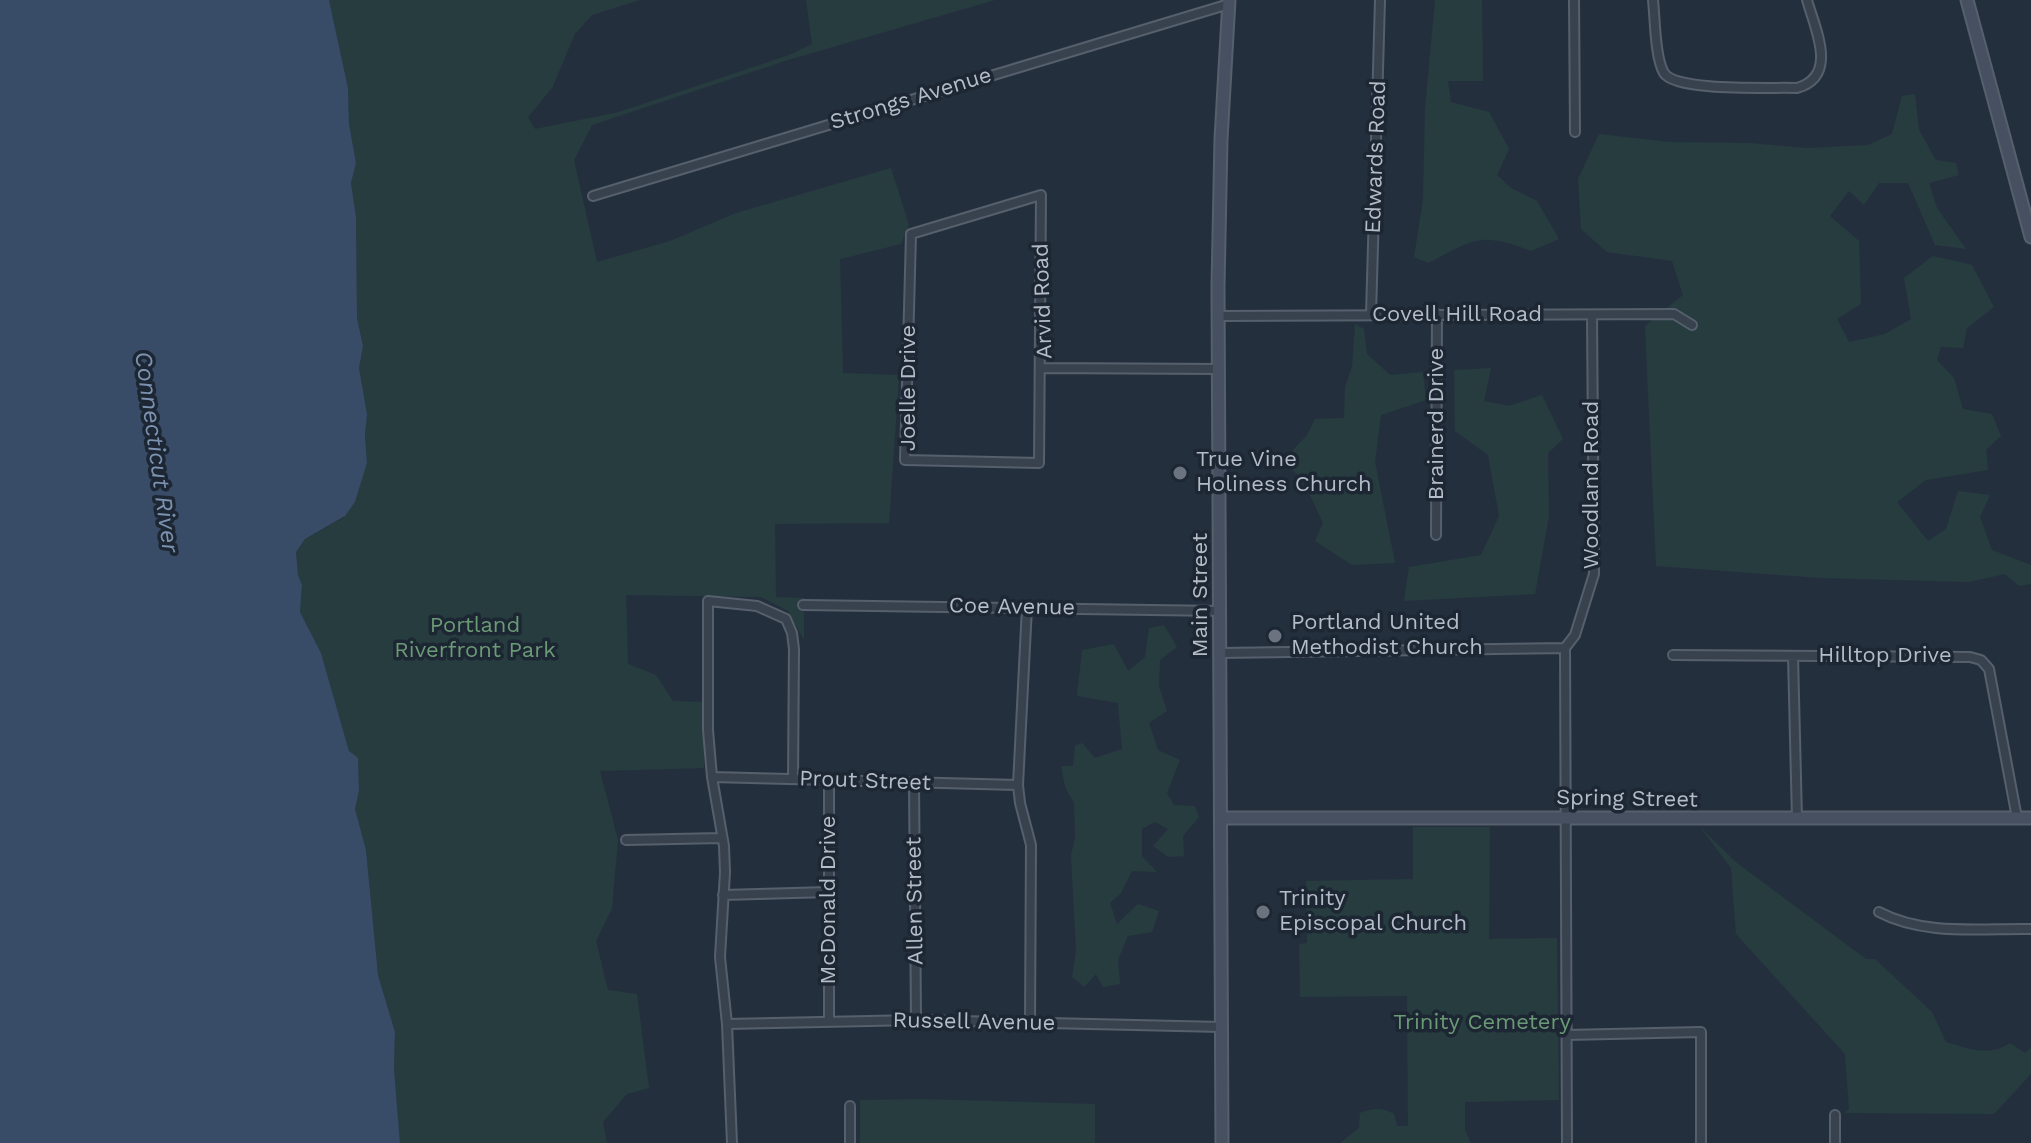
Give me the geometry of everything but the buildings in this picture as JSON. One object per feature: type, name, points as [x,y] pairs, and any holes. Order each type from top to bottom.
[{"type":"main road","points":[[1972,1],[2031,237]]},
{"type":"main road","name":"Main Street","points":[[1222,1143],[1219,316],[1221,139],[1229,2]]},
{"type":"main road","name":"Spring Street","points":[[1222,818],[2031,818]]},
{"type":"street","name":"Edwards Road","points":[[1371,315],[1380,0]]},
{"type":"street","points":[[1574,0],[1575,132]]},
{"type":"street","points":[[1653,0],[1659,55],[1663,72],[1672,81],[1692,86],[1797,88],[1809,85],[1822,66],[1822,53],[1807,0]]},
{"type":"street","name":"Strongs Avenue","points":[[593,196],[1229,2]]},
{"type":"street","name":"Arvid Road","points":[[911,234],[1041,195],[1042,368],[1219,369]]},
{"type":"street","name":"Joelle Drive","points":[[911,234],[905,460],[1039,463],[1042,368]]},
{"type":"street","name":"Brainerd Drive","points":[[1436,535],[1437,314]]},
{"type":"street","name":"Covell Hill Road","points":[[1219,316],[1674,314],[1692,325]]},
{"type":"street","name":"Woodland Road","points":[[1565,648],[1575,635],[1594,574],[1592,315]]},
{"type":"street","points":[[732,1143],[727,1024],[720,957],[725,872],[708,730],[708,601],[757,606],[786,619],[794,649],[793,779]]},
{"type":"street","name":"Coe Avenue","points":[[803,605],[1221,611]]},
{"type":"street","points":[[1027,607],[1018,785],[1031,845],[1030,1022]]},
{"type":"street","points":[[1221,653],[1565,648],[1567,1143]]},
{"type":"street","name":"Hilltop Drive","points":[[1673,655],[1970,657],[1981,660],[1989,669],[2017,818]]},
{"type":"street","points":[[1793,656],[1797,819]]},
{"type":"street","name":"Prout Street","points":[[712,777],[1018,785]]},
{"type":"street","name":"McDonald Drive","points":[[829,780],[829,1020]]},
{"type":"street","name":"Allen Street","points":[[914,782],[916,1020]]},
{"type":"street","points":[[626,840],[722,838]]},
{"type":"street","points":[[723,895],[829,892]]},
{"type":"street","points":[[1879,912],[1898,922],[1921,927],[2031,929]]},
{"type":"street","name":"Russell Avenue","points":[[727,1024],[916,1020],[1222,1027]]},
{"type":"street","points":[[1566,1035],[1701,1032],[1701,1143]]},
{"type":"street","points":[[850,1106],[850,1143]]},
{"type":"street","points":[[1835,1115],[1835,1143]]},
{"type":"green space","name":"Portland Riverfront Park","points":[[329,0],[640,0],[592,15],[575,34],[552,88],[528,117],[535,129],[619,112],[789,55],[812,44],[806,0],[995,0],[788,60],[592,125],[574,160],[597,262],[670,241],[736,213],[891,168],[909,225],[901,244],[840,259],[843,373],[899,375],[889,523],[767,524],[775,524],[776,597],[804,598],[804,640],[788,611],[761,597],[626,595],[628,664],[656,675],[673,701],[704,702],[704,768],[600,771],[618,840],[612,908],[596,941],[608,990],[637,994],[649,1088],[627,1094],[603,1122],[607,1143],[400,1143],[394,1069],[395,1032],[378,975],[366,850],[355,809],[359,791],[358,760],[349,751],[321,653],[300,612],[302,585],[296,552],[305,539],[343,518],[355,502],[367,463],[367,414],[359,368],[363,346],[357,318],[356,217],[351,183],[356,163],[349,124],[348,88]]},
{"type":"green space","points":[[1435,0],[1482,0],[1483,81],[1448,81],[1451,102],[1489,112],[1509,149],[1497,175],[1511,188],[1537,201],[1559,239],[1531,251],[1500,241],[1478,240],[1428,263],[1414,257],[1423,200],[1425,109]]},
{"type":"green space","points":[[1915,94],[1919,130],[1936,160],[1956,163],[1959,175],[1929,183],[1937,208],[1966,249],[1935,245],[1908,183],[1879,183],[1864,205],[1849,191],[1830,216],[1859,241],[1861,304],[1837,319],[1849,342],[1885,334],[1911,319],[1904,278],[1933,256],[1972,265],[1994,307],[1967,328],[1963,348],[1941,347],[1937,360],[1954,378],[1963,409],[1992,414],[2001,436],[1986,450],[1988,470],[1926,480],[1897,502],[1928,541],[1946,529],[1958,491],[1990,495],[1980,517],[1992,550],[2031,565],[2031,584],[2019,586],[2005,574],[1969,582],[1821,578],[1656,566],[1645,326],[1683,295],[1672,261],[1607,252],[1581,229],[1578,179],[1599,134],[1668,142],[1749,143],[1807,148],[1868,145],[1892,134],[1902,96]]},
{"type":"green space","points":[[1355,324],[1364,329],[1367,354],[1390,375],[1423,372],[1426,400],[1381,415],[1375,462],[1395,563],[1352,565],[1315,541],[1323,523],[1303,480],[1283,461],[1307,435],[1315,419],[1344,418],[1345,387],[1352,367]]},
{"type":"green space","points":[[1491,368],[1484,401],[1509,406],[1542,395],[1563,439],[1548,453],[1549,516],[1535,594],[1404,601],[1409,567],[1481,555],[1499,516],[1488,455],[1455,431],[1454,370]]},
{"type":"green space","points":[[1164,625],[1177,647],[1160,660],[1159,686],[1167,711],[1149,723],[1158,750],[1180,760],[1167,793],[1174,805],[1195,806],[1199,817],[1183,836],[1184,856],[1168,857],[1153,846],[1168,829],[1155,822],[1142,829],[1142,856],[1157,872],[1132,871],[1121,893],[1110,903],[1117,924],[1138,904],[1159,911],[1152,932],[1128,936],[1118,960],[1120,984],[1103,987],[1096,974],[1084,987],[1072,977],[1076,951],[1071,856],[1075,837],[1074,803],[1065,787],[1061,766],[1073,766],[1075,746],[1082,743],[1095,758],[1122,749],[1118,703],[1077,696],[1082,650],[1114,644],[1128,671],[1145,657],[1149,628]]},
{"type":"green space","name":"Trinity Cemetery","points":[[1413,827],[1490,827],[1489,939],[1557,938],[1559,1100],[1465,1102],[1465,1130],[1471,1143],[1340,1143],[1359,1128],[1360,1113],[1369,1110],[1390,1112],[1394,1114],[1397,1126],[1408,1126],[1407,996],[1300,997],[1299,944],[1307,943],[1306,881],[1413,879]]},
{"type":"green space","points":[[1700,827],[1737,863],[1866,959],[1875,959],[1932,1012],[1946,1042],[1987,1051],[2010,1043],[2025,1053],[2031,1048],[2031,1074],[1994,1114],[1844,1113],[1849,1109],[1845,1054],[1736,934],[1731,868]]},
{"type":"green space","points":[[860,1100],[1095,1104],[1095,1143],[860,1143]]},
{"type":"water","name":"Connecticut River","points":[[0,0],[329,0],[348,88],[349,124],[356,163],[351,183],[356,217],[357,318],[363,346],[359,368],[367,414],[367,463],[355,502],[345,516],[305,539],[296,552],[302,585],[300,612],[321,653],[349,751],[358,758],[359,791],[355,809],[366,850],[378,975],[395,1032],[394,1069],[400,1143],[0,1143]]},
{"type":"place","name":"True Vine Holiness Church","points":[[1180,473]]},
{"type":"place","name":"Portland United Methodist Church","points":[[1275,636]]},
{"type":"place","name":"Trinity Episcopal Church","points":[[1263,912]]}]
